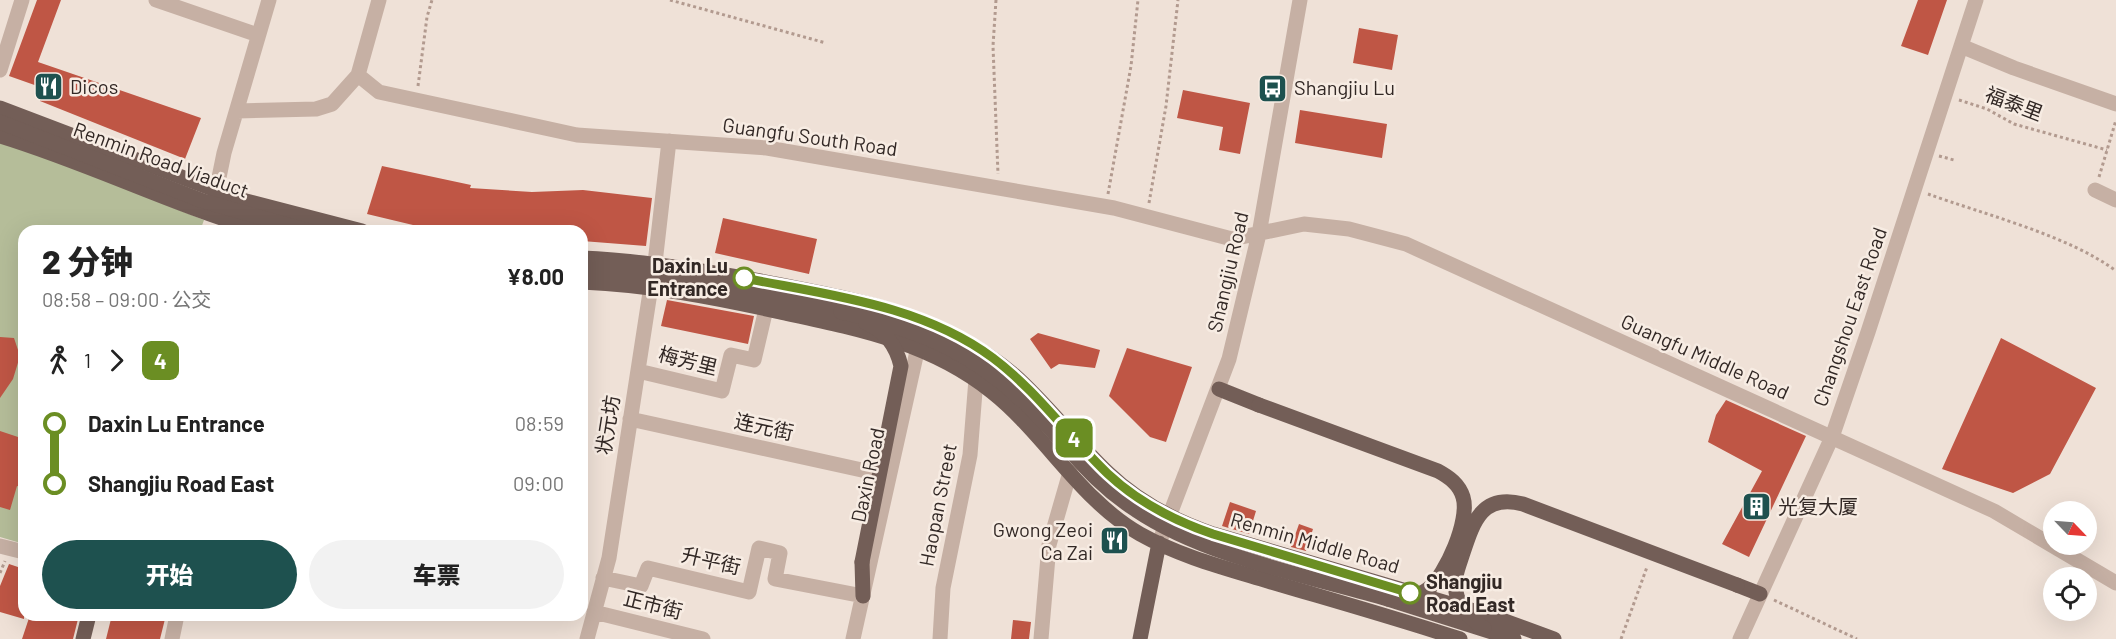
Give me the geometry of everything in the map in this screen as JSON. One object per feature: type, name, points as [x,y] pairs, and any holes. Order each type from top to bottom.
[{"type":"main road","points":[[0,108],[215,191],[340,225]]},
{"type":"main road","name":"Renmin Road Viaduct","points":[[0,122],[203,201],[288,225]]},
{"type":"main road","points":[[0,136],[40,148],[211,224]]},
{"type":"main road","name":"Renmin Middle Road","points":[[588,258],[655,263],[845,298],[924,321],[959,337],[991,357],[1036,396],[1108,474],[1127,490],[1169,516],[1222,537],[1491,616],[1554,639]]},
{"type":"main road","points":[[588,270],[673,277],[841,312],[913,331],[940,342],[980,366],[1040,417],[1094,478],[1135,510],[1171,532],[1210,547],[1515,639]]},
{"type":"main road","points":[[588,282],[651,286],[855,329],[918,347],[976,380],[1025,423],[1070,472],[1124,524],[1159,543],[1226,568],[1439,636],[1460,639]]},
{"type":"main road","points":[[841,312],[868,323],[886,335],[894,344],[901,366],[862,562],[863,596]]},
{"type":"main road","points":[[1219,389],[1438,471],[1451,479],[1460,490],[1464,499],[1463,519],[1442,575],[1422,593],[1412,597],[1388,599]]},
{"type":"main road","points":[[1484,628],[1471,618],[1459,602],[1456,592],[1456,575],[1476,519],[1487,507],[1505,500],[1523,504],[1760,594]]},
{"type":"main road","points":[[1140,639],[1159,543]]},
{"type":"main road","points":[[83,639],[88,621]]},
{"type":"street","points":[[0,70],[22,0]]},
{"type":"street","points":[[156,0],[258,35]]},
{"type":"street","points":[[211,224],[215,191],[269,0]]},
{"type":"street","points":[[237,111],[316,110],[332,104],[358,75],[379,0]]},
{"type":"street","name":"Shangjiu Road","points":[[1159,543],[1229,359],[1259,234],[1300,0]]},
{"type":"street","name":"Changshou East Road","points":[[1740,639],[1832,437],[1977,0]]},
{"type":"street","points":[[1961,46],[2014,68],[2116,104]]},
{"type":"street","name":"Guangfu South Road","points":[[358,75],[379,92],[577,135],[767,148],[1105,207],[1232,239],[1259,234]]},
{"type":"street","points":[[655,263],[669,141]]},
{"type":"street","points":[[2095,190],[2116,200]]},
{"type":"street","name":"Guangfu Middle Road","points":[[1259,234],[1304,224],[1349,229],[1406,244],[1994,512],[2116,583]]},
{"type":"street","name":"状元坊","points":[[587,639],[603,578],[651,286]]},
{"type":"street","name":"梅芳里","points":[[638,371],[722,391],[731,355],[754,360],[766,309]]},
{"type":"street","name":"Daxin Road","points":[[853,639],[924,321]]},
{"type":"street","name":"Haopan Street","points":[[940,639],[943,588],[970,455],[976,380]]},
{"type":"street","name":"连元街","points":[[630,419],[890,476]]},
{"type":"street","points":[[1041,639],[1049,545],[1070,472]]},
{"type":"street","points":[[0,546],[18,550]]},
{"type":"street","name":"升平街","points":[[603,578],[641,586],[648,568],[749,592],[759,548],[780,553],[775,579],[863,596]]},
{"type":"street","name":"正市街","points":[[594,612],[648,633],[703,639]]},
{"type":"street","points":[[172,639],[176,621]]},
{"type":"path","points":[[417,100],[427,17],[432,0]]},
{"type":"path","points":[[670,0],[826,43]]},
{"type":"path","points":[[996,0],[993,45],[999,188]]},
{"type":"path","points":[[1105,207],[1131,66],[1137,0]]},
{"type":"path","points":[[1146,217],[1166,106],[1178,0]]},
{"type":"path","name":"福泰里","points":[[1946,95],[1987,109],[2014,124],[2107,150]]},
{"type":"path","points":[[2095,190],[2116,120]]},
{"type":"path","points":[[1915,189],[2061,242],[2088,254],[2116,271]]},
{"type":"path","points":[[1621,639],[1649,562]]},
{"type":"path","points":[[1760,594],[1857,639]]},
{"type":"green space","points":[[0,143],[40,155],[204,220],[202,225],[18,225],[18,542],[0,537]]},
{"type":"building","points":[[37,0],[61,0],[38,62],[201,118],[185,159],[40,101],[43,88],[9,76]]},
{"type":"building","points":[[1918,0],[1947,0],[1928,55],[1901,46]]},
{"type":"building","points":[[1359,28],[1398,35],[1392,70],[1353,63]]},
{"type":"building","points":[[1183,90],[1250,103],[1240,154],[1219,150],[1223,127],[1177,118]]},
{"type":"building","points":[[1300,110],[1387,124],[1382,158],[1295,143]]},
{"type":"building","points":[[382,166],[471,185],[470,188],[532,192],[583,190],[652,198],[646,246],[588,241],[588,225],[413,225],[367,214]]},
{"type":"building","points":[[723,218],[817,239],[809,274],[715,253]]},
{"type":"building","points":[[667,300],[754,316],[748,344],[661,326]]},
{"type":"building","points":[[1038,333],[1100,350],[1095,368],[1059,364],[1051,369],[1030,339]]},
{"type":"building","points":[[0,337],[14,338],[18,350],[18,363],[13,379],[0,398]]},
{"type":"building","points":[[2001,338],[2096,388],[2050,474],[2013,493],[1942,469]]},
{"type":"building","points":[[1127,348],[1192,367],[1166,442],[1150,437],[1109,396]]},
{"type":"building","name":"光复大厦","points":[[1726,400],[1806,436],[1749,557],[1722,544],[1762,471],[1708,442],[1716,415]]},
{"type":"building","points":[[0,431],[18,437],[18,486],[10,510],[0,507]]},
{"type":"building","points":[[1230,502],[1256,511],[1249,534],[1222,526]]},
{"type":"building","points":[[1299,524],[1313,529],[1306,551],[1291,547]]},
{"type":"building","points":[[9,564],[18,567],[18,617],[0,612],[0,586]]},
{"type":"building","points":[[1013,620],[1031,622],[1029,639],[1011,639]]},
{"type":"building","points":[[28,621],[78,621],[73,639],[22,639]]},
{"type":"building","points":[[110,621],[164,621],[160,639],[106,639]]},
{"type":"bus line","name":"4","points":[[744,278],[880,306],[950,332],[991,357],[1014,375],[1108,474],[1148,504],[1190,526],[1213,534],[1410,593]]},
{"type":"place","name":"Dicos","points":[[49,87]]},
{"type":"place","name":"Shangjiu Lu","points":[[1273,88]]},
{"type":"place","name":"Daxin Lu Entrance","points":[[744,278]]},
{"type":"place","name":"光复大厦","points":[[1757,507]]},
{"type":"place","name":"Gwong Zeoi Ca Zai","points":[[1114,541]]},
{"type":"place","name":"Shangjiu Road East","points":[[1410,593]]}]
